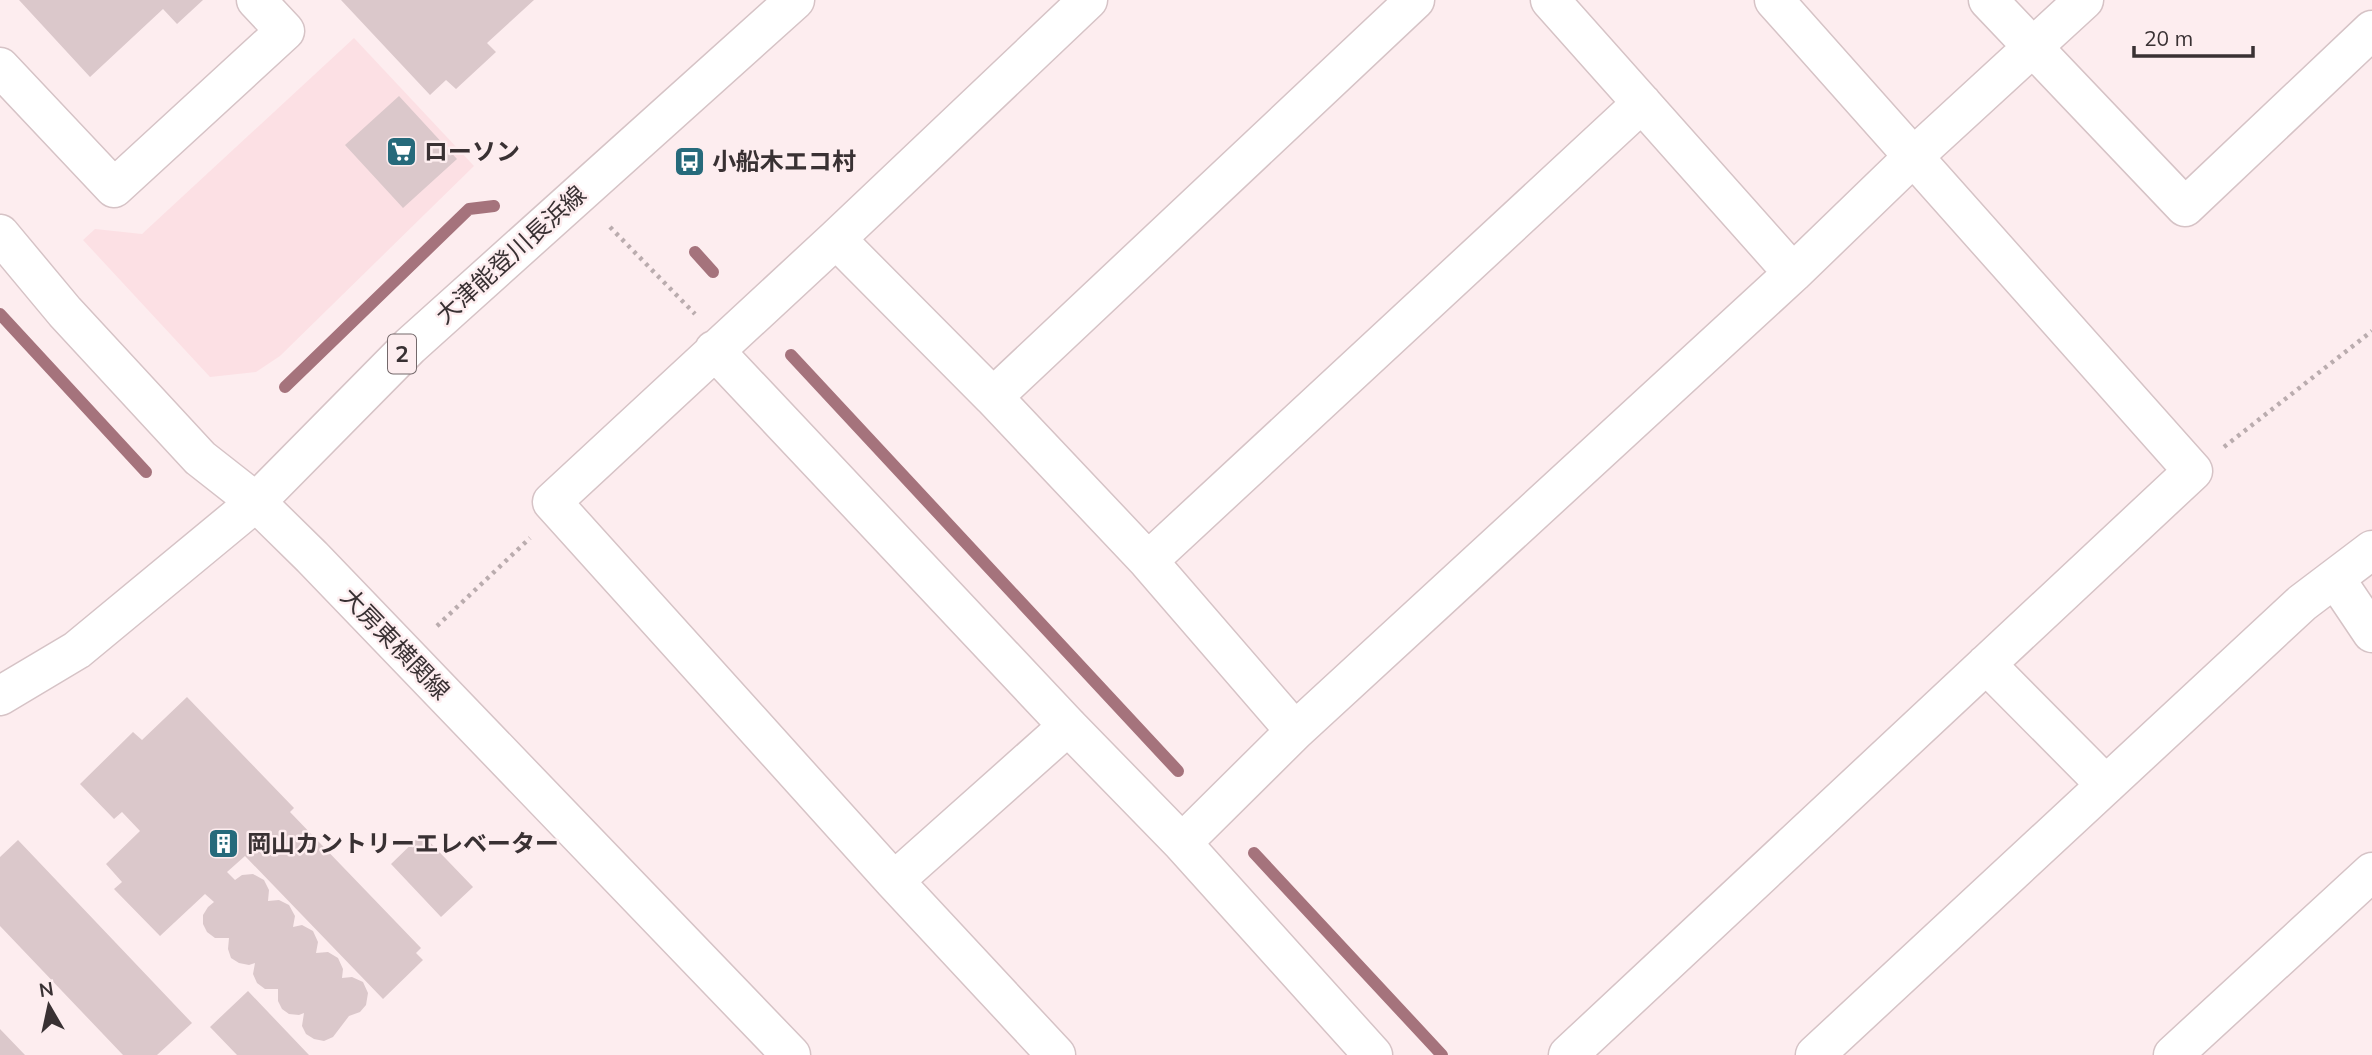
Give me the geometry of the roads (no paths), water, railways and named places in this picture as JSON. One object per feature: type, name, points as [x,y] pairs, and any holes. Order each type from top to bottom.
[{"type":"street","points":[[0,67],[114,188],[285,31],[256,0]]},
{"type":"street","name":"大津能登川長浜線","points":[[0,696],[77,650],[256,502],[410,346],[795,0]]},
{"type":"street","points":[[1056,1055],[894,881],[552,502],[836,239],[1088,0]]},
{"type":"street","points":[[993,397],[1415,0]]},
{"type":"street","points":[[1550,0],[1793,273]]},
{"type":"street","points":[[1585,1049],[1986,664],[2193,471],[1774,0]]},
{"type":"street","points":[[1988,0],[2185,207],[2372,30]]},
{"type":"street","points":[[1182,843],[1295,731],[1793,273],[1913,157],[2084,0]]},
{"type":"street","points":[[1147,561],[1642,103]]},
{"type":"street","name":"大房東横関線","points":[[0,234],[65,312],[200,458],[256,502],[312,557],[791,1055]]},
{"type":"street","points":[[836,239],[993,397],[1147,561],[1295,731]]},
{"type":"street","points":[[718,346],[1068,726],[1182,843],[1368,1053]]},
{"type":"street","points":[[1815,1055],[2302,603],[2372,550]]},
{"type":"street","points":[[2335,578],[2372,633]]},
{"type":"street","points":[[1986,664],[2106,785]]},
{"type":"street","points":[[894,881],[1068,726]]},
{"type":"street","points":[[2173,1055],[2372,872]]},
{"type":"waterway","points":[[285,387],[469,209],[494,206]]},
{"type":"waterway","points":[[695,252],[713,272]]},
{"type":"waterway","points":[[0,314],[146,472]]},
{"type":"waterway","points":[[791,355],[1178,771]]},
{"type":"waterway","points":[[1254,853],[1442,1055]]},
{"type":"place","name":"ローソン","points":[[401,152]]},
{"type":"place","name":"小船木エコ村","points":[[689,162]]},
{"type":"place","name":"岡山カントリーエレベーター","points":[[224,844]]}]
